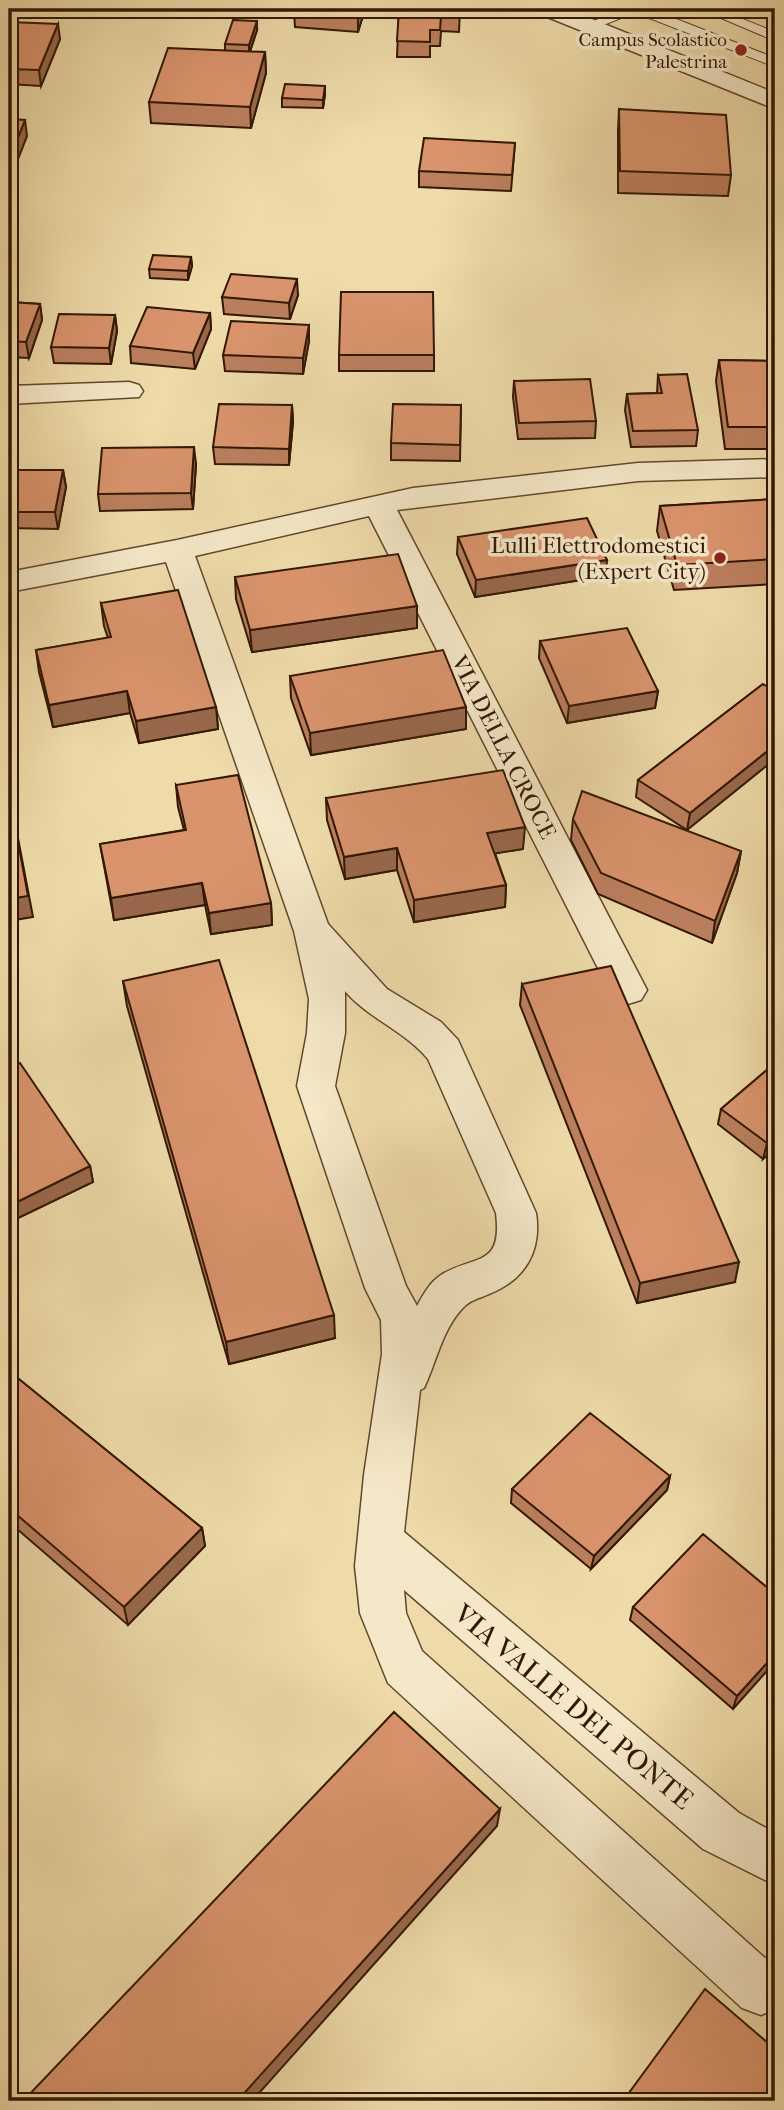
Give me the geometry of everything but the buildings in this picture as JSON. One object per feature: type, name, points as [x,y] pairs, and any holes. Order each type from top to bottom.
[{"type":"street","points":[[548,9],[775,102]]},
{"type":"street","points":[[9,395],[129,390]]},
{"type":"street","points":[[9,582],[177,550],[413,497],[638,472],[775,468]]},
{"type":"street","name":"VIA DELLA CROCE","points":[[379,505],[628,990]]},
{"type":"street","points":[[177,550],[312,930],[328,999],[326,1033],[316,1086],[386,1288],[402,1320],[399,1398],[386,1475],[378,1566],[383,1614],[405,1667],[761,1989]]},
{"type":"street","points":[[312,930],[374,999],[428,1032],[444,1051],[516,1213],[520,1237],[513,1255],[477,1281],[455,1287],[436,1310],[399,1398]]},
{"type":"street","name":"VIA VALLE DEL PONTE","points":[[380,1541],[721,1831],[775,1860]]},
{"type":"lane","points":[[707,9],[775,37]]},
{"type":"lane","points":[[591,26],[624,12],[646,12],[775,62]]},
{"type":"place","name":"Campus Scolastico Palestrina","points":[[741,50]]},
{"type":"place","name":"Lulli Elettrodomestici (Expert City)","points":[[720,558]]}]
